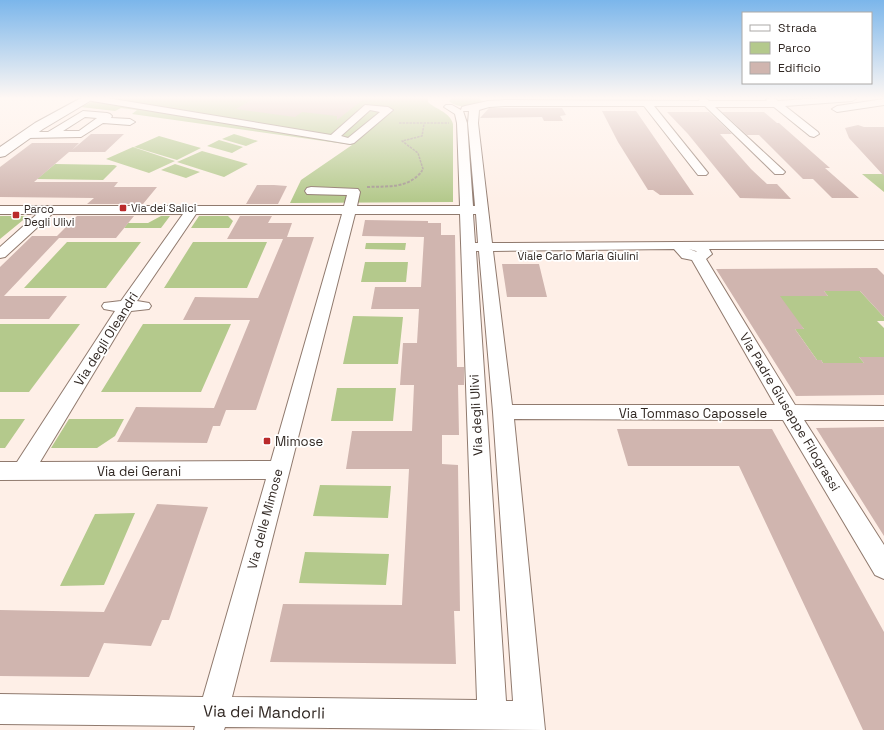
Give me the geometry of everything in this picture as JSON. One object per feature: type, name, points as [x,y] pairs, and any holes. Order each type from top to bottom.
[{"type":"main road","points":[[0,139],[11,132]]},
{"type":"main road","points":[[0,153],[30,132]]},
{"type":"street","points":[[50,135],[55,132]]},
{"type":"street","points":[[26,135],[81,134],[84,132]]},
{"type":"street","points":[[297,132],[350,141],[361,132]]},
{"type":"street","points":[[333,138],[340,132]]},
{"type":"street","name":"Via degli Ulivi","points":[[463,132],[474,210]]},
{"type":"street","name":"Via degli Ulivi","points":[[473,132],[474,210],[477,252],[493,722]]},
{"type":"street","points":[[669,132],[702,173]]},
{"type":"street","points":[[737,132],[779,172]]},
{"type":"street","name":"Via delle Mimose","points":[[211,721],[354,192],[311,191]]},
{"type":"street","points":[[0,210],[474,210]]},
{"type":"street","points":[[2,249],[49,210]]},
{"type":"street","name":"Via degli Oleandri","points":[[23,471],[118,306],[192,210]]},
{"type":"street","name":"Viale Carlo Maria Giulini","points":[[477,252],[880,251]]},
{"type":"street","name":"Via degli Ulivi","points":[[477,252],[503,412],[530,723]]},
{"type":"street","name":"Via Padre Giuseppe Filograssi","points":[[693,252],[884,567]]},
{"type":"street","points":[[118,306],[143,306]]},
{"type":"street","name":"Via Tommaso Capossele","points":[[503,412],[790,414],[884,412]]},
{"type":"street","name":"Via dei Gerani","points":[[0,471],[278,470]]},
{"type":"street","name":"Via dei Mandorli","points":[[0,708],[211,721],[530,723]]},
{"type":"path","points":[[365,192],[367,186],[400,186],[416,178],[423,169],[418,152],[402,141],[422,136],[423,132]]},
{"type":"green space","points":[[260,132],[453,132],[453,202],[290,203],[301,180],[352,145]]},
{"type":"green space","points":[[234,134],[258,141],[246,146],[222,139]]},
{"type":"green space","points":[[159,136],[201,148],[177,160],[134,147]]},
{"type":"green space","points":[[219,140],[243,147],[232,153],[207,146]]},
{"type":"green space","points":[[133,147],[175,161],[149,173],[106,159]]},
{"type":"green space","points":[[202,151],[248,164],[224,177],[177,162]]},
{"type":"green space","points":[[55,164],[117,166],[103,180],[37,179]]},
{"type":"green space","points":[[175,164],[200,172],[186,178],[161,170]]},
{"type":"green space","points":[[862,174],[884,174],[884,192]]},
{"type":"green space","points":[[0,216],[28,216],[0,239]]},
{"type":"green space","points":[[161,216],[170,216],[161,228],[124,228],[128,223],[148,223]]},
{"type":"green space","points":[[199,216],[228,216],[233,221],[229,228],[191,228]]},
{"type":"green space","points":[[67,242],[141,242],[106,288],[24,288]]},
{"type":"green space","points":[[193,242],[267,242],[247,288],[164,288]]},
{"type":"green space","points":[[366,243],[406,243],[405,250],[365,249]]},
{"type":"green space","points":[[365,262],[408,262],[406,282],[361,282]]},
{"type":"green space","points":[[770,291],[828,296],[824,291],[860,291],[884,317],[884,321],[877,321],[884,328],[884,363],[882,363],[877,357],[859,357],[864,363],[823,363],[821,360],[817,360],[795,329],[804,329]]},
{"type":"green space","points":[[353,316],[403,317],[398,364],[343,364]]},
{"type":"green space","points":[[0,324],[80,324],[29,392],[0,392]]},
{"type":"green space","points":[[143,324],[231,324],[201,392],[101,392]]},
{"type":"green space","points":[[337,388],[396,388],[393,421],[331,421]]},
{"type":"green space","points":[[0,419],[25,419],[5,448],[0,448]]},
{"type":"green space","points":[[69,419],[124,419],[115,436],[97,448],[51,448]]},
{"type":"green space","points":[[320,485],[391,486],[388,518],[313,516]]},
{"type":"green space","points":[[135,513],[104,585],[60,586],[95,514]]},
{"type":"green space","points":[[305,552],[389,554],[386,585],[299,583]]},
{"type":"building","points":[[613,132],[651,132],[694,195],[660,195],[653,190],[648,190]]},
{"type":"building","points":[[686,132],[730,132],[732,134],[720,134],[751,169],[767,184],[777,184],[791,199],[740,198]]},
{"type":"building","points":[[744,132],[789,132],[830,168],[825,168],[859,198],[832,198],[813,179],[803,179],[759,135],[747,135]]},
{"type":"building","points":[[847,132],[884,132],[884,176],[849,138]]},
{"type":"building","points":[[91,134],[124,134],[105,152],[69,152],[34,182],[118,182],[114,187],[157,187],[143,204],[87,204],[94,198],[0,197],[0,167],[32,143],[79,143],[72,150]]},
{"type":"building","points":[[257,185],[287,186],[278,204],[246,204]]},
{"type":"building","points":[[77,216],[134,216],[116,238],[59,238],[4,296],[67,296],[49,319],[0,319],[0,267],[32,236],[57,236]]},
{"type":"building","points":[[240,216],[272,216],[268,223],[292,223],[287,237],[314,237],[256,410],[226,410],[220,426],[213,426],[207,443],[117,442],[136,407],[214,408],[250,320],[183,320],[195,297],[258,298],[283,239],[227,239]]},
{"type":"building","points":[[365,220],[428,221],[428,223],[441,223],[441,235],[455,235],[457,367],[464,367],[464,385],[458,385],[459,435],[442,435],[442,464],[458,465],[460,611],[454,611],[456,664],[270,662],[283,604],[402,605],[409,469],[346,469],[352,431],[412,431],[414,385],[400,385],[403,343],[417,343],[419,309],[371,309],[375,287],[421,287],[424,237],[362,236]]},
{"type":"building","points":[[502,264],[539,264],[547,297],[507,297]]},
{"type":"building","points":[[877,268],[884,275],[884,317],[860,291],[824,291],[828,296],[780,296],[804,329],[795,329],[817,360],[821,360],[823,363],[864,363],[859,357],[884,357],[884,395],[796,396],[716,269]]},
{"type":"building","points":[[884,427],[884,536],[816,428]]},
{"type":"building","points":[[617,429],[772,429],[884,632],[884,730],[863,730],[739,466],[628,466]]},
{"type":"building","points":[[157,504],[208,507],[169,620],[162,620],[151,646],[104,643],[89,677],[0,676],[0,610],[104,612]]},
{"type":"place","name":"Via dei Salici","points":[[123,208]]},
{"type":"place","name":"Parco Degli Ulivi","points":[[16,215]]},
{"type":"place","name":"Mimose","points":[[267,441]]}]
